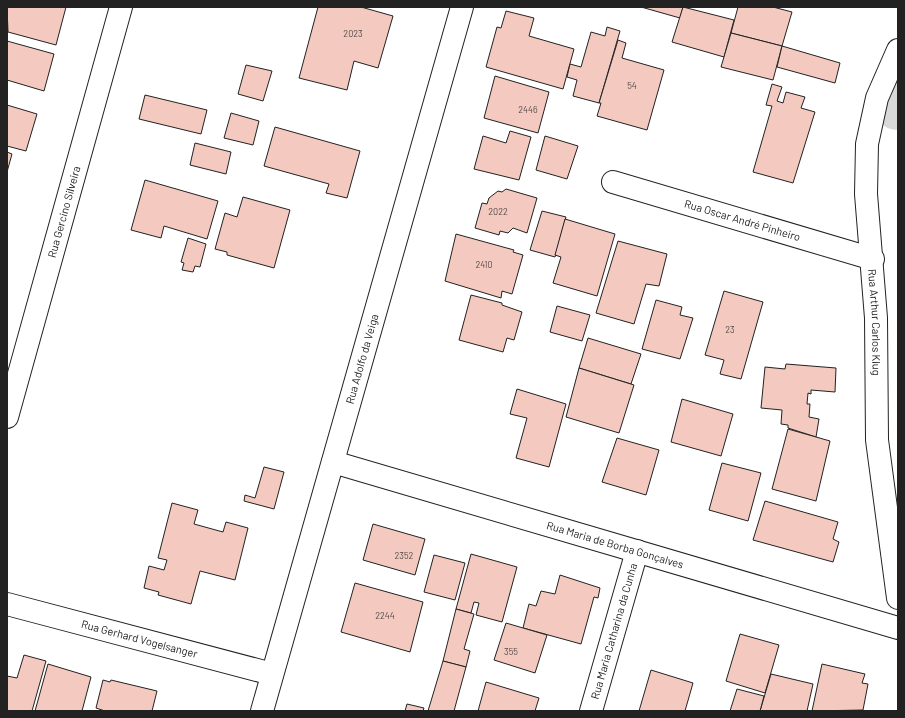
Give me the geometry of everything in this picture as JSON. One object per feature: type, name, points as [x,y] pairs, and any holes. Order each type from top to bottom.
[{"type":"street","name":"Rua Gercino Silveira","points":[[7,416],[121,7]]},
{"type":"street","name":"Rua Adolfo da Veiga","points":[[262,711],[462,7]]},
{"type":"street","name":"Rua Arthur Carlos Klug","points":[[898,50],[877,98],[867,144],[866,194],[873,259],[876,318],[877,440],[898,598]]},
{"type":"street","name":"Rua Oscar André Pinheiro","points":[[613,182],[873,259]]},
{"type":"street","name":"Rua Maria de Borba Gonçalves","points":[[333,462],[898,628]]},
{"type":"street","name":"Rua Maria Catharina da Cunha","points":[[592,711],[637,551]]},
{"type":"street","name":"Rua Gerhard Vogelsanger","points":[[7,604],[272,674]]},
{"type":"building","points":[[7,7],[66,7],[56,45],[8,32]]},
{"type":"building","points":[[318,7],[361,7],[393,16],[378,68],[354,61],[347,90],[299,78]]},
{"type":"building","points":[[641,7],[683,7],[680,18]]},
{"type":"building","points":[[683,7],[734,20],[724,57],[672,42]]},
{"type":"building","points":[[738,7],[773,7],[792,12],[782,46],[731,33]]},
{"type":"building","points":[[506,11],[534,18],[529,36],[574,49],[563,89],[486,67],[497,27],[501,28]]},
{"type":"building","points":[[607,27],[620,31],[599,103],[573,96],[577,80],[567,77],[570,64],[581,67],[591,32],[605,36]]},
{"type":"building","points":[[731,33],[782,46],[773,80],[721,67]]},
{"type":"building","points":[[618,40],[626,43],[622,58],[664,70],[647,130],[597,116],[601,103],[599,103]]},
{"type":"building","points":[[7,41],[54,54],[44,91],[7,80]]},
{"type":"building","points":[[782,46],[840,63],[835,83],[777,67]]},
{"type":"building","points":[[246,65],[272,71],[263,101],[238,94]]},
{"type":"building","points":[[495,76],[549,92],[538,133],[484,118]]},
{"type":"building","points":[[772,84],[782,87],[777,101],[783,103],[786,92],[805,97],[801,108],[815,112],[793,183],[753,172],[772,106],[766,105]]},
{"type":"building","points":[[145,95],[207,110],[201,134],[139,119]]},
{"type":"building","points":[[7,105],[37,114],[26,151],[7,146]]},
{"type":"building","points":[[231,113],[259,121],[253,145],[224,138]]},
{"type":"building","points":[[275,127],[360,151],[347,198],[326,193],[329,184],[264,166]]},
{"type":"building","points":[[510,131],[531,137],[519,180],[474,169],[483,136],[506,143]]},
{"type":"building","points":[[545,136],[578,146],[567,179],[536,170]]},
{"type":"building","points":[[195,143],[231,152],[226,174],[190,165]]},
{"type":"building","points":[[7,152],[12,154],[7,172]]},
{"type":"building","points":[[145,180],[218,201],[207,239],[164,226],[161,238],[131,230]]},
{"type":"building","points":[[506,189],[537,198],[527,233],[513,228],[508,233],[500,231],[499,235],[475,228],[482,203],[487,204],[489,198],[498,191],[502,192]]},
{"type":"building","points":[[243,197],[290,210],[274,268],[227,255],[227,252],[215,249],[225,213],[237,217]]},
{"type":"building","points":[[542,211],[566,217],[555,257],[530,250]]},
{"type":"building","points":[[565,219],[615,234],[597,296],[553,283],[561,257],[555,255]]},
{"type":"building","points":[[456,234],[514,250],[513,252],[523,255],[512,294],[502,291],[501,298],[445,281]]},
{"type":"building","points":[[188,238],[206,244],[200,267],[195,266],[193,272],[182,270],[184,263],[181,262]]},
{"type":"building","points":[[618,241],[667,254],[659,286],[646,284],[634,324],[596,313]]},
{"type":"building","points":[[724,291],[763,302],[741,379],[720,374],[724,360],[705,355]]},
{"type":"building","points":[[471,295],[502,303],[502,305],[522,312],[514,340],[507,338],[503,352],[459,340]]},
{"type":"building","points":[[656,300],[682,307],[680,315],[693,318],[680,359],[642,349]]},
{"type":"building","points":[[557,306],[590,315],[582,341],[550,332]]},
{"type":"building","points":[[588,338],[641,354],[631,384],[579,368]]},
{"type":"building","points":[[786,364],[836,368],[835,392],[811,390],[811,394],[808,393],[807,404],[810,404],[809,417],[819,419],[816,437],[788,428],[788,425],[781,424],[782,410],[761,408],[765,367],[785,369]]},
{"type":"building","points":[[579,368],[634,385],[619,433],[566,417]]},
{"type":"building","points":[[517,389],[566,404],[549,467],[516,458],[527,418],[510,414]]},
{"type":"building","points":[[682,399],[733,414],[721,456],[671,442]]},
{"type":"building","points":[[788,429],[830,441],[816,501],[772,489]]},
{"type":"building","points":[[617,438],[659,450],[646,495],[602,482]]},
{"type":"building","points":[[722,463],[761,473],[748,521],[709,510]]},
{"type":"building","points":[[264,467],[284,472],[274,509],[244,501],[245,495],[255,498]]},
{"type":"building","points":[[765,501],[838,522],[833,539],[839,542],[833,562],[753,540]]},
{"type":"building","points":[[172,503],[198,510],[194,524],[223,532],[226,522],[248,528],[235,580],[200,571],[191,604],[158,595],[159,592],[144,588],[149,566],[164,570],[167,560],[158,558]]},
{"type":"building","points":[[373,524],[425,539],[415,575],[363,560]]},
{"type":"building","points":[[471,554],[517,567],[502,622],[476,615],[479,603],[474,602],[471,613],[456,609]]},
{"type":"building","points":[[434,555],[465,563],[455,600],[424,592]]},
{"type":"building","points":[[560,575],[600,588],[598,598],[594,597],[581,644],[523,628],[529,604],[536,606],[541,591],[555,594]]},
{"type":"building","points":[[355,583],[423,602],[410,652],[341,632]]},
{"type":"building","points":[[456,609],[474,614],[464,649],[470,651],[466,667],[443,661]]},
{"type":"building","points":[[506,623],[547,635],[535,673],[494,660]]},
{"type":"building","points":[[740,634],[779,645],[765,693],[726,681]]},
{"type":"building","points":[[24,655],[46,661],[32,711],[7,711],[7,676],[17,678]]},
{"type":"building","points":[[443,661],[466,667],[454,711],[428,711]]},
{"type":"building","points":[[48,664],[91,677],[82,711],[35,711]]},
{"type":"building","points":[[822,664],[865,674],[862,683],[868,684],[863,710],[812,711]]},
{"type":"building","points":[[651,670],[693,683],[685,711],[639,711]]},
{"type":"building","points":[[771,674],[813,684],[807,711],[760,711]]},
{"type":"building","points":[[103,680],[110,682],[111,680],[157,691],[152,711],[105,711],[96,708]]},
{"type":"building","points":[[486,682],[539,698],[535,711],[478,711]]},
{"type":"building","points":[[737,689],[764,696],[760,711],[730,711]]},
{"type":"building","points":[[407,704],[424,708],[423,711],[405,711]]}]
